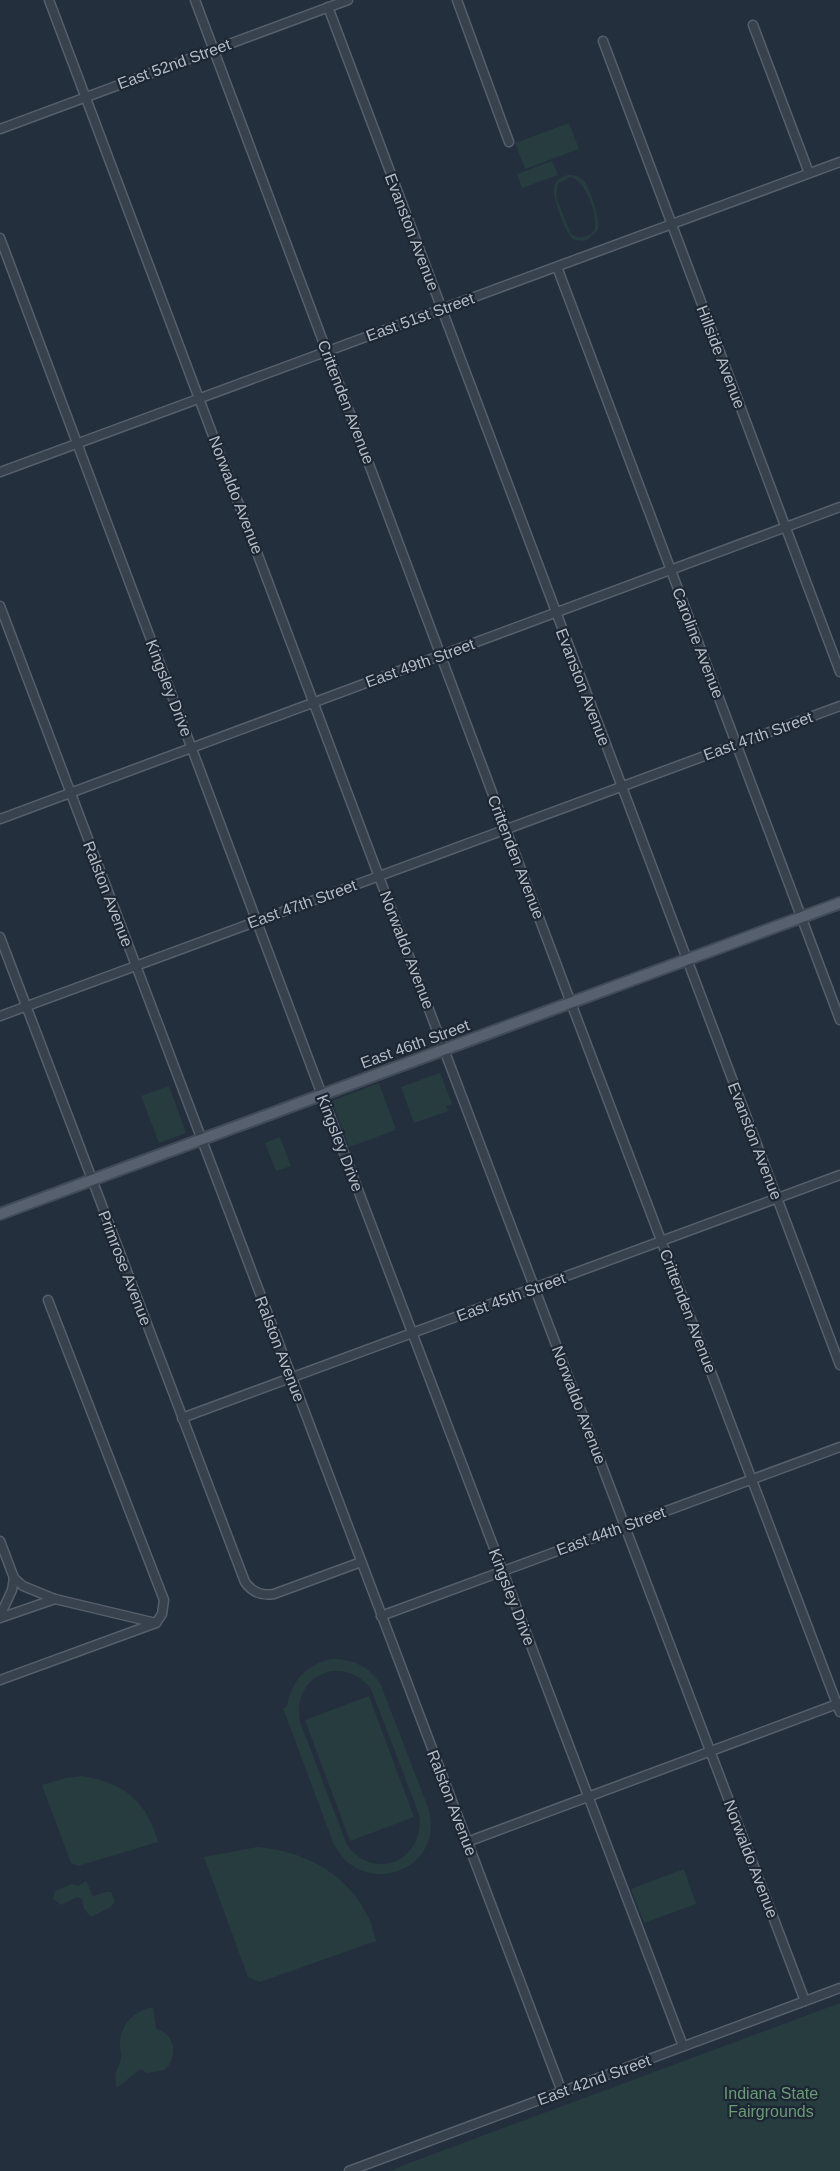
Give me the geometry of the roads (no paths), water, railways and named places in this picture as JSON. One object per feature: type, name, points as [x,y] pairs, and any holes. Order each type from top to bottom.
[{"type":"main road","name":"East 46th Street","points":[[0,1214],[840,903]]},
{"type":"street","name":"Norwaldo Avenue","points":[[50,0],[444,1050],[805,2001]]},
{"type":"street","name":"Crittenden Avenue","points":[[195,0],[571,1003],[839,1707]]},
{"type":"street","name":"East 52nd Street","points":[[0,129],[348,0]]},
{"type":"street","points":[[457,0],[509,142]]},
{"type":"street","name":"Evanston Avenue","points":[[328,7],[840,1365]]},
{"type":"street","points":[[753,25],[809,173]]},
{"type":"street","name":"Hillside Avenue","points":[[603,41],[840,672]]},
{"type":"street","name":"East 51st Street","points":[[0,472],[840,162]]},
{"type":"street","name":"Kingsley Drive","points":[[0,238],[256,921],[683,2046]]},
{"type":"street","name":"Caroline Avenue","points":[[557,267],[840,1020]]},
{"type":"street","name":"East 49th Street","points":[[0,819],[840,507]]},
{"type":"street","name":"Ralston Avenue","points":[[0,606],[562,2092]]},
{"type":"street","name":"East 47th Street","points":[[0,1016],[840,706]]},
{"type":"street","name":"Primrose Avenue","points":[[0,937],[243,1579],[249,1588],[258,1593],[274,1594],[361,1562]]},
{"type":"street","name":"East 45th Street","points":[[182,1418],[840,1175]]},
{"type":"street","points":[[0,1680],[156,1623],[162,1614],[164,1600],[48,1300]]},
{"type":"street","name":"East 44th Street","points":[[381,1616],[840,1447]]},
{"type":"street","points":[[0,1541],[14,1578],[23,1586],[55,1599],[156,1623]]},
{"type":"street","points":[[0,1617],[12,1590],[14,1578]]},
{"type":"street","points":[[0,1617],[55,1599]]},
{"type":"street","points":[[467,1842],[839,1707]]},
{"type":"street","name":"East 42nd Street","points":[[349,2171],[840,1988]]},
{"type":"park label","name":"Indiana State Fairgrounds","points":[[771,2102]]}]
